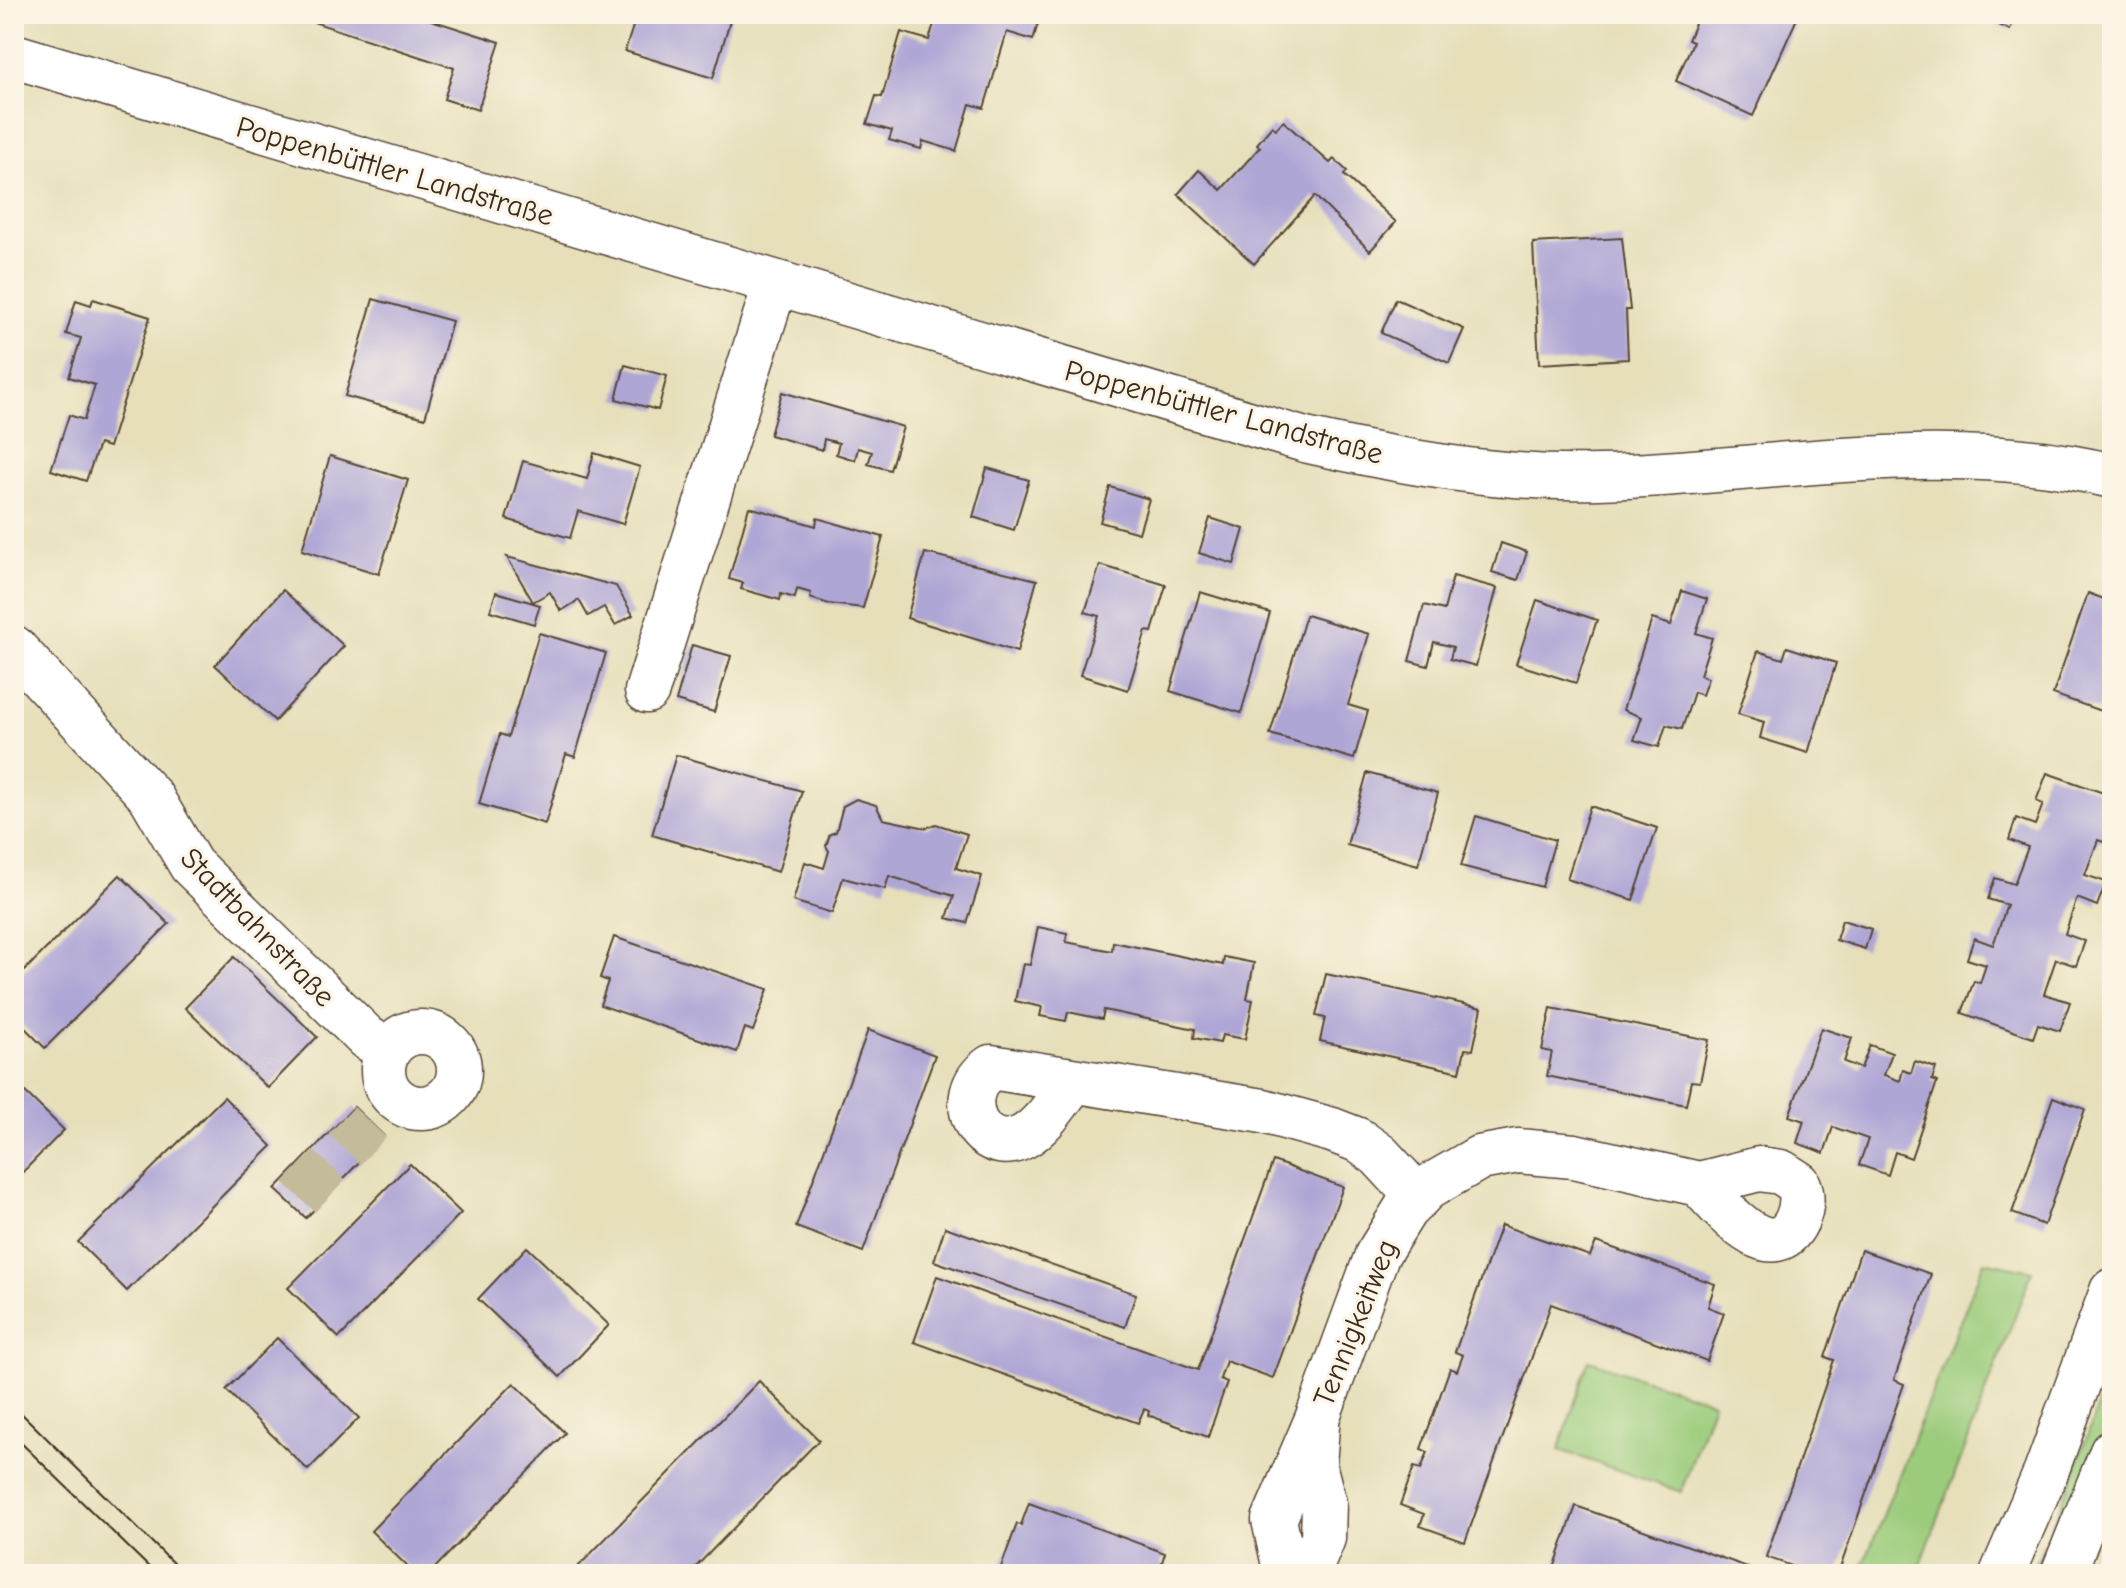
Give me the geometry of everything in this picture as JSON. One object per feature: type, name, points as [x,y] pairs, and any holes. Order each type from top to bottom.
[{"type":"street","name":"Poppenbüttler Landstraße","points":[[14,56],[775,285],[1305,440],[1460,470],[1519,477],[1596,477],[1870,458],[2051,465],[2112,476]]},
{"type":"street","points":[[647,691],[775,285]]},
{"type":"street","name":"Stadtbahnstraße","points":[[14,648],[151,797],[191,865],[367,1038],[388,1050]]},
{"type":"street","points":[[433,1033],[445,1039],[458,1061],[457,1086],[439,1104],[382,1110],[383,1075],[388,1050],[407,1034],[433,1033]]},
{"type":"street","points":[[1074,1081],[1263,1111],[1332,1130],[1358,1140],[1379,1155],[1418,1197]]},
{"type":"street","name":"Tennigkeitweg","points":[[1286,1574],[1274,1520],[1317,1419],[1377,1255],[1405,1210],[1418,1197],[1479,1158],[1518,1151],[1574,1156],[1699,1184]]},
{"type":"street","points":[[2002,1574],[2046,1472],[2112,1291]]},
{"type":"street","name":"Tennigkeitweg","points":[[1308,1574],[1323,1538],[1324,1503],[1314,1465],[1317,1419]]},
{"type":"street","points":[[2063,1574],[2112,1452]]},
{"type":"green space","points":[[1984,1261],[2032,1271],[1917,1574],[1860,1574]]},
{"type":"green space","points":[[1589,1360],[1713,1402],[1681,1492],[1559,1450]]},
{"type":"green space","points":[[2112,1365],[2112,1416],[2049,1574],[2031,1574],[2071,1482]]},
{"type":"building","points":[[303,14],[412,14],[500,42],[478,110],[444,99],[454,68],[301,18]]},
{"type":"building","points":[[637,14],[732,14],[713,78],[625,51]]},
{"type":"building","points":[[937,14],[1041,14],[1033,40],[1007,32],[984,108],[970,104],[956,151],[923,141],[921,149],[889,140],[892,131],[867,124],[876,96],[882,97],[901,32],[929,40]]},
{"type":"building","points":[[1699,14],[1799,14],[1753,116],[1676,81],[1693,42],[1688,40]]},
{"type":"building","points":[[1975,14],[2017,14],[2010,30]]},
{"type":"building","points":[[1283,121],[1330,163],[1334,159],[1347,171],[1344,175],[1396,222],[1370,251],[1315,196],[1254,264],[1178,194],[1199,170],[1221,190],[1260,147],[1257,144],[1272,126],[1276,129]]},
{"type":"building","points":[[1622,238],[1630,310],[1626,310],[1628,359],[1539,364],[1533,243]]},
{"type":"building","points":[[93,299],[150,317],[109,447],[99,444],[86,481],[51,470],[69,415],[84,420],[95,385],[69,377],[81,338],[66,334],[76,300],[91,305]]},
{"type":"building","points":[[373,299],[452,321],[425,418],[345,396]]},
{"type":"building","points":[[1396,299],[1464,329],[1449,363],[1381,333]]},
{"type":"building","points":[[625,365],[667,376],[658,410],[616,399]]},
{"type":"building","points":[[782,392],[903,427],[890,470],[868,464],[872,452],[858,448],[855,460],[836,454],[839,443],[824,439],[822,450],[770,435]]},
{"type":"building","points":[[594,453],[640,467],[623,524],[578,511],[570,538],[506,519],[523,461],[587,479]]},
{"type":"building","points":[[330,456],[408,480],[379,574],[302,550]]},
{"type":"building","points":[[987,468],[1029,480],[1014,530],[973,517]]},
{"type":"building","points":[[1110,487],[1149,499],[1139,533],[1100,522]]},
{"type":"building","points":[[749,507],[816,526],[817,518],[883,537],[863,608],[829,604],[810,598],[811,593],[797,589],[795,598],[781,594],[780,600],[741,589],[743,583],[729,579]]},
{"type":"building","points":[[1210,518],[1244,529],[1234,564],[1199,553]]},
{"type":"building","points":[[1501,543],[1527,552],[1518,580],[1492,572]]},
{"type":"building","points":[[925,553],[1037,580],[1017,652],[907,618]]},
{"type":"building","points":[[507,557],[616,586],[633,615],[615,625],[604,607],[588,616],[579,600],[561,611],[550,592],[533,602]]},
{"type":"building","points":[[1100,565],[1166,585],[1152,632],[1146,631],[1128,690],[1080,675],[1099,616],[1085,612]]},
{"type":"building","points":[[1453,576],[1497,588],[1476,666],[1450,659],[1453,647],[1434,642],[1428,666],[1409,661],[1424,605],[1444,610]]},
{"type":"building","points":[[283,590],[344,646],[275,721],[215,665]]},
{"type":"building","points":[[1682,591],[1707,599],[1696,633],[1712,638],[1700,675],[1708,678],[1702,695],[1694,692],[1682,729],[1666,725],[1659,747],[1634,740],[1642,717],[1623,710],[1652,619],[1671,625]]},
{"type":"building","points":[[496,592],[540,605],[534,624],[490,611]]},
{"type":"building","points":[[1200,592],[1270,613],[1241,713],[1170,691]]},
{"type":"building","points":[[2088,593],[2112,602],[2112,715],[2053,694]]},
{"type":"building","points":[[1537,600],[1597,620],[1576,683],[1516,664]]},
{"type":"building","points":[[1306,615],[1369,634],[1348,705],[1368,711],[1354,759],[1270,734]]},
{"type":"building","points":[[539,633],[606,653],[575,757],[566,754],[545,824],[479,804],[500,734],[508,737]]},
{"type":"building","points":[[692,645],[731,656],[714,712],[676,701]]},
{"type":"building","points":[[1787,647],[1836,663],[1808,753],[1760,738],[1764,722],[1738,714],[1758,651],[1783,659]]},
{"type":"building","points":[[676,755],[802,791],[778,872],[652,835]]},
{"type":"building","points":[[1367,773],[1438,793],[1418,865],[1347,845]]},
{"type":"building","points":[[2047,773],[2112,796],[2112,845],[2098,840],[2085,875],[2106,882],[2097,906],[2077,898],[2065,934],[2085,941],[2076,966],[2056,959],[2044,994],[2070,1002],[2060,1031],[2038,1024],[2033,1038],[1962,1013],[1974,981],[1980,983],[1986,965],[1967,959],[1974,938],[1993,945],[2007,905],[1988,899],[1995,878],[2014,884],[2028,847],[2009,840],[2016,818],[2035,825],[2043,804],[2036,801]]},
{"type":"building","points":[[856,799],[876,805],[883,819],[926,828],[936,824],[967,834],[956,868],[982,876],[967,923],[947,918],[954,896],[889,876],[885,889],[843,878],[832,913],[793,901],[805,862],[824,868],[830,834],[836,832],[843,806]]},
{"type":"building","points":[[1590,806],[1657,828],[1633,900],[1567,879]]},
{"type":"building","points":[[1476,816],[1555,840],[1542,887],[1461,866]]},
{"type":"building","points":[[120,875],[169,924],[45,1048],[14,1017],[14,981]]},
{"type":"building","points":[[1842,920],[1871,929],[1865,949],[1836,940]]},
{"type":"building","points":[[1038,927],[1067,933],[1066,942],[1112,951],[1113,942],[1223,965],[1224,957],[1254,963],[1247,999],[1253,1000],[1245,1039],[1222,1035],[1220,1043],[1194,1038],[1195,1029],[1104,1010],[1102,1019],[1068,1012],[1066,1021],[1040,1016],[1042,1007],[1015,1001],[1023,964],[1030,965]]},
{"type":"building","points":[[614,937],[768,989],[753,1031],[745,1028],[737,1052],[600,1005],[608,981],[600,978]]},
{"type":"building","points":[[234,957],[317,1037],[268,1088],[185,1008]]},
{"type":"building","points":[[1326,974],[1482,1008],[1473,1050],[1465,1049],[1460,1072],[1320,1041],[1325,1018],[1316,1016]]},
{"type":"building","points":[[1551,1008],[1709,1040],[1700,1082],[1691,1081],[1686,1105],[1547,1076],[1552,1052],[1542,1050]]},
{"type":"building","points":[[1821,1028],[1852,1038],[1844,1062],[1861,1068],[1870,1045],[1892,1053],[1884,1075],[1900,1081],[1903,1070],[1911,1073],[1915,1061],[1936,1068],[1932,1080],[1937,1082],[1911,1158],[1895,1152],[1888,1175],[1859,1165],[1868,1139],[1833,1127],[1824,1153],[1797,1143],[1804,1121],[1789,1116]]},
{"type":"building","points":[[868,1030],[935,1055],[863,1252],[796,1227]]},
{"type":"building","points":[[14,1081],[64,1130],[14,1181]]},
{"type":"building","points":[[224,1097],[272,1146],[127,1291],[78,1242]]},
{"type":"building","points":[[2053,1097],[2085,1109],[2044,1225],[2012,1213]]},
{"type":"building","points":[[354,1107],[384,1136],[306,1218],[275,1189]]},
{"type":"building","points":[[1273,1161],[1343,1187],[1273,1378],[1226,1361],[1220,1379],[1227,1382],[1208,1437],[1148,1415],[1149,1411],[1144,1409],[1138,1423],[914,1342],[937,1276],[1198,1370]]},
{"type":"building","points":[[410,1164],[461,1213],[339,1338],[288,1288]]},
{"type":"building","points":[[1501,1225],[1590,1256],[1596,1242],[1715,1284],[1708,1307],[1724,1313],[1707,1361],[1551,1304],[1465,1542],[1420,1526],[1424,1514],[1400,1505],[1414,1467],[1421,1469],[1428,1452],[1421,1449],[1450,1368],[1457,1371],[1463,1355],[1455,1352]]},
{"type":"building","points":[[945,1227],[1136,1294],[1125,1327],[934,1261]]},
{"type":"building","points":[[527,1247],[609,1325],[560,1377],[478,1299]]},
{"type":"building","points":[[1861,1250],[1931,1274],[1894,1380],[1904,1384],[1838,1574],[1815,1574],[1766,1557],[1834,1360],[1825,1357]]},
{"type":"building","points":[[277,1338],[359,1418],[308,1470],[226,1390]]},
{"type":"building","points":[[759,1381],[819,1440],[689,1574],[571,1574]]},
{"type":"building","points":[[514,1383],[565,1433],[429,1574],[415,1574],[371,1531]]},
{"type":"building","points":[[1029,1503],[1165,1553],[1161,1565],[1185,1574],[1011,1574],[1000,1570],[1017,1524],[1021,1525]]},
{"type":"building","points":[[1576,1506],[1767,1574],[1552,1574]]},
{"type":"tunnel","points":[[299,1197],[370,1122]]},
{"type":"tram line","points":[[14,1406],[184,1574]]},
{"type":"tram line","points":[[14,1436],[156,1574]]}]
